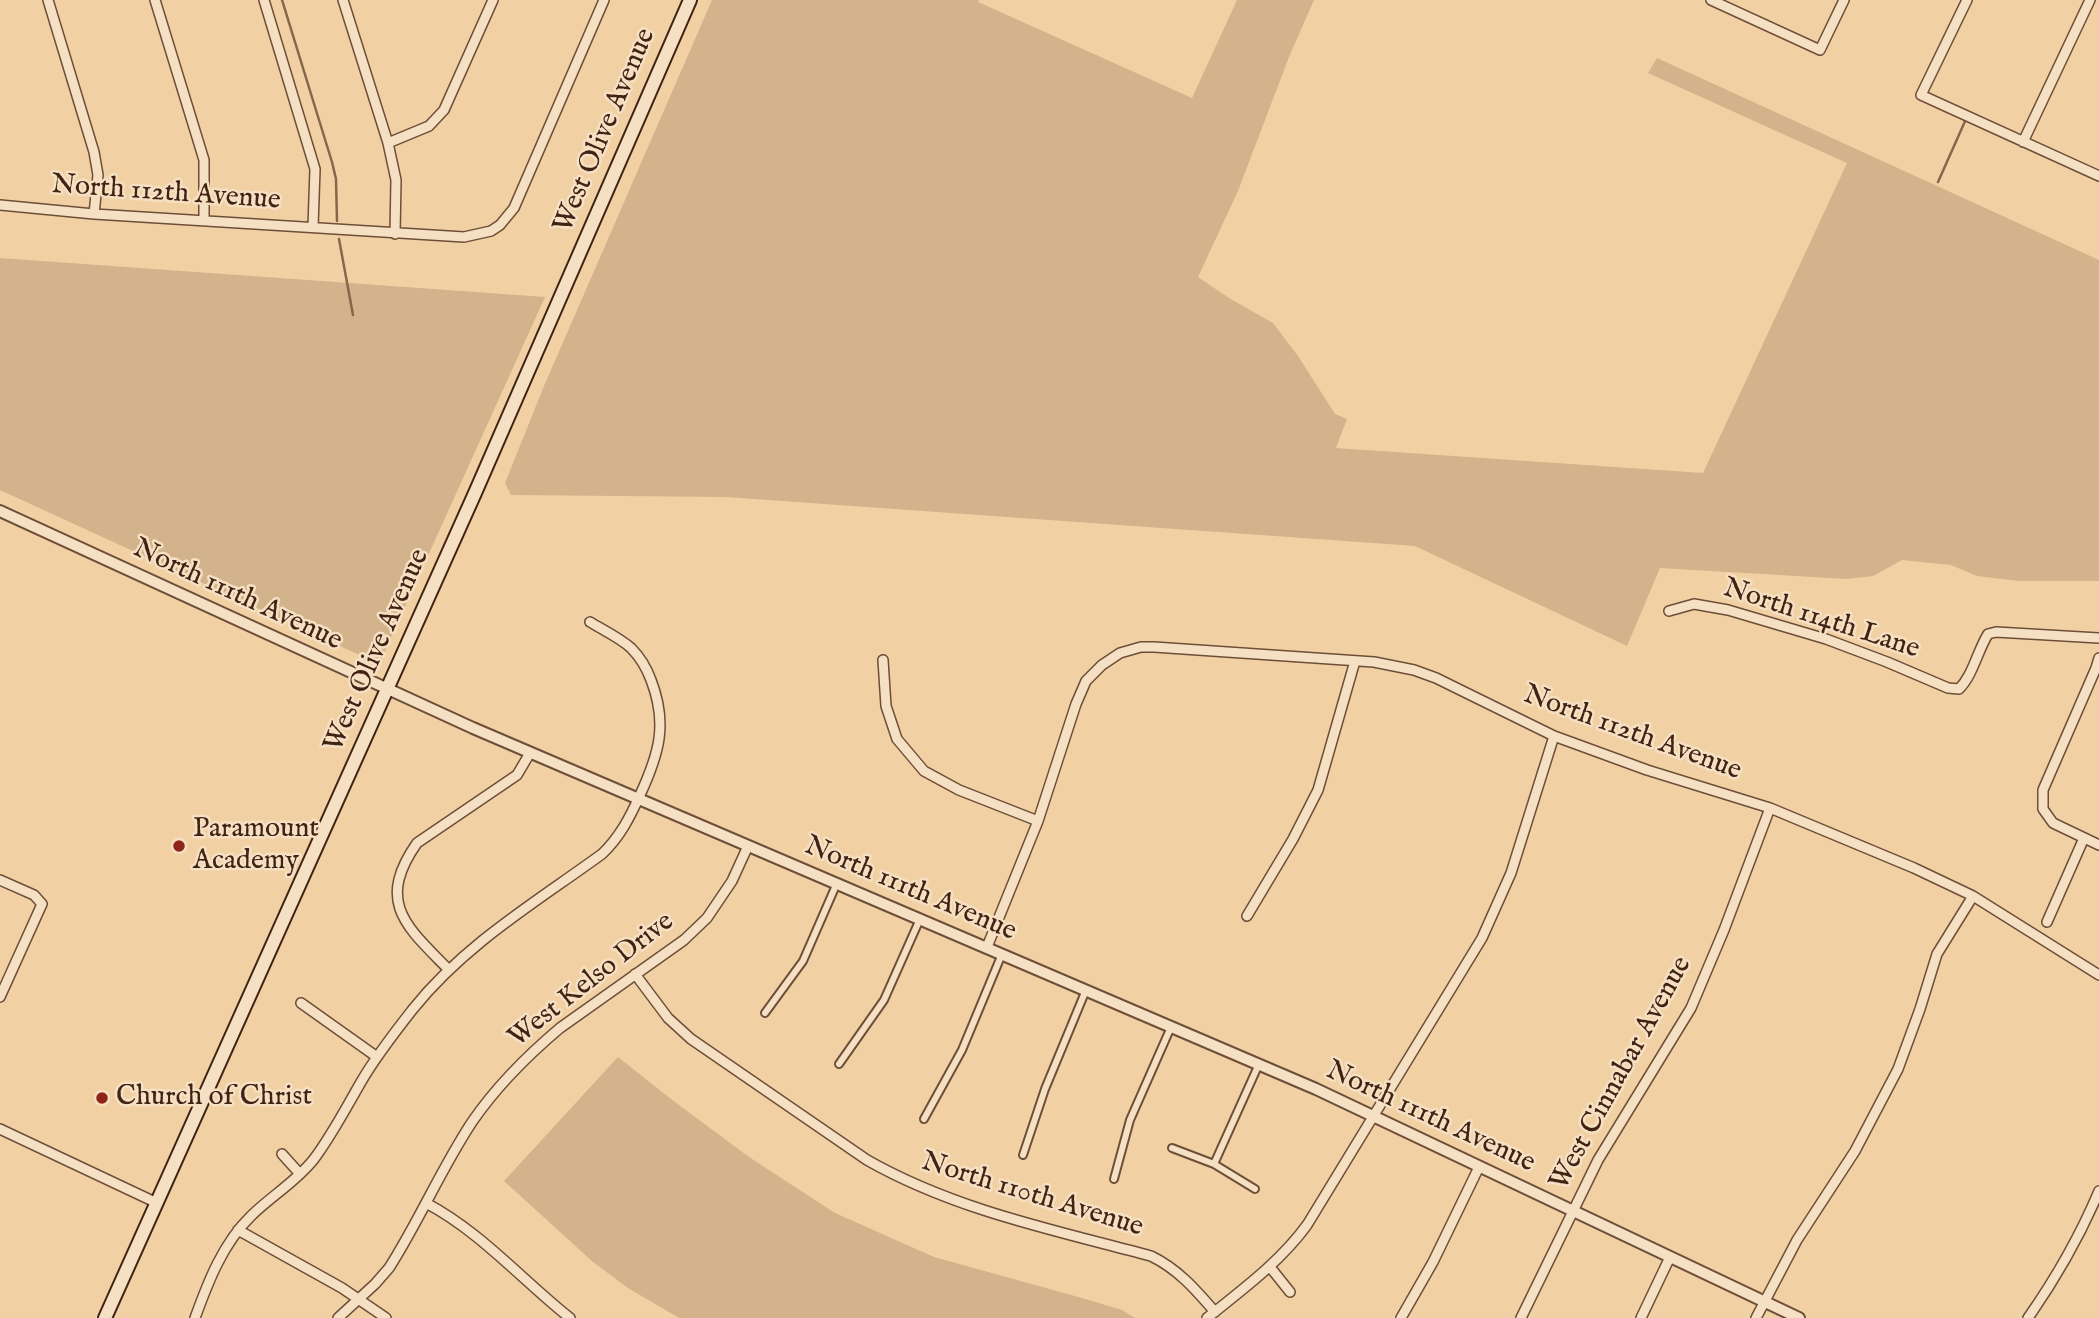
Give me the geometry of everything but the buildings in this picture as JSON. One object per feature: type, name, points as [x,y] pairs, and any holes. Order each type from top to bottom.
[{"type":"main road","name":"West Olive Avenue","points":[[105,1318],[388,690],[690,0]]},
{"type":"street","points":[[48,0],[94,152],[98,175],[94,214]]},
{"type":"street","points":[[155,0],[204,160],[204,219]]},
{"type":"street","points":[[264,0],[315,169],[313,227]]},
{"type":"street","points":[[343,0],[388,143],[396,180],[395,234],[464,237],[483,234],[500,225],[514,208],[604,0]]},
{"type":"street","points":[[388,143],[429,126],[444,110],[493,0]]},
{"type":"street","points":[[1717,1],[1820,51],[1844,0]]},
{"type":"street","points":[[1967,0],[1921,95],[2099,176]]},
{"type":"street","points":[[2023,142],[2090,0]]},
{"type":"street","name":"North 112th Avenue","points":[[0,205],[395,234]]},
{"type":"street","name":"North 111th Avenue","points":[[0,511],[530,753],[987,947],[1375,1116],[1799,1318]]},
{"type":"street","name":"North 114th Lane","points":[[1669,611],[1694,604],[1728,610],[1826,639],[1948,688],[1959,689],[1966,682],[1981,645],[1988,635],[1996,632],[2099,638]]},
{"type":"street","points":[[195,1318],[224,1251],[238,1230],[250,1216],[300,1174],[327,1139],[377,1057],[415,1007],[449,970],[512,917],[602,854],[618,836],[639,799],[660,742],[661,719],[657,696],[648,671],[631,648],[590,622]]},
{"type":"street","name":"North 112th Avenue","points":[[1038,821],[1086,681],[1102,665],[1120,653],[1141,647],[1195,649],[1397,665],[1436,678],[1554,736],[1647,770],[1770,808],[1914,868],[1973,896],[2099,975]]},
{"type":"street","points":[[2099,658],[2043,790],[2043,809],[2053,823],[2099,845]]},
{"type":"street","points":[[883,660],[886,706],[897,739],[924,771],[959,790],[1038,821],[987,947]]},
{"type":"street","points":[[1247,916],[1293,839],[1318,790],[1355,661]]},
{"type":"street","points":[[1211,1315],[1270,1268],[1296,1241],[1315,1215],[1469,963],[1511,873],[1554,736]]},
{"type":"street","points":[[449,970],[406,923],[397,893],[400,872],[417,843],[517,775],[530,753]]},
{"type":"street","name":"West Cinnabar Avenue","points":[[1521,1318],[1598,1160],[1691,1008],[1770,808]]},
{"type":"street","points":[[2047,922],[2084,838]]},
{"type":"street","name":"West Kelso Drive","points":[[338,1318],[389,1268],[473,1121],[495,1093],[551,1035],[684,940],[707,918],[732,881],[748,846]]},
{"type":"street","points":[[0,880],[34,895],[41,904],[0,997]]},
{"type":"street","points":[[765,1013],[803,961],[837,883]]},
{"type":"street","points":[[1756,1318],[1797,1240],[1855,1151],[1898,1069],[1937,954],[1973,896]]},
{"type":"street","points":[[839,1064],[884,1000],[920,919]]},
{"type":"street","points":[[924,1119],[962,1050],[1002,954]]},
{"type":"street","name":"North 110th Avenue","points":[[635,974],[668,1018],[691,1039],[867,1160],[948,1199],[1151,1256],[1178,1273],[1211,1315]]},
{"type":"street","points":[[1023,1155],[1045,1089],[1086,990]]},
{"type":"street","points":[[301,1003],[377,1057]]},
{"type":"street","points":[[1114,1179],[1130,1120],[1171,1027]]},
{"type":"street","points":[[1214,1164],[1259,1064]]},
{"type":"street","points":[[0,1129],[157,1203]]},
{"type":"street","points":[[1172,1148],[1214,1164],[1255,1189]]},
{"type":"street","points":[[282,1154],[300,1174]]},
{"type":"street","points":[[1401,1318],[1433,1262],[1479,1167]]},
{"type":"street","points":[[2028,1318],[2052,1284],[2099,1191]]},
{"type":"street","points":[[426,1203],[463,1226],[570,1318]]},
{"type":"street","points":[[238,1230],[359,1299],[386,1318]]},
{"type":"street","points":[[1641,1318],[1670,1257]]},
{"type":"street","points":[[1270,1268],[1290,1292]]},
{"type":"shaded area","points":[[712,0],[979,0],[978,2],[1192,98],[1237,0],[1314,0],[1289,57],[1238,191],[1198,277],[1273,323],[1335,414],[1347,419],[1336,448],[1703,473],[1847,163],[1648,73],[1657,58],[2099,260],[2099,581],[2019,581],[1977,576],[1951,565],[1902,560],[1873,576],[1847,579],[1660,568],[1627,646],[1415,546],[726,497],[511,495],[505,483],[544,386]]},
{"type":"shaded area","points":[[0,258],[545,297],[379,664],[0,490]]},
{"type":"shaded area","points":[[618,1057],[749,1157],[835,1213],[934,1257],[1122,1310],[1135,1318],[679,1318],[628,1288],[593,1262],[504,1181]]},
{"type":"waterway","points":[[282,0],[332,162],[336,179],[337,221]]},
{"type":"waterway","points":[[1938,182],[1966,119]]},
{"type":"waterway","points":[[339,239],[353,315]]},
{"type":"place","name":"Paramount Academy","points":[[179,846]]},
{"type":"place","name":"Church of Christ","points":[[102,1098]]}]
